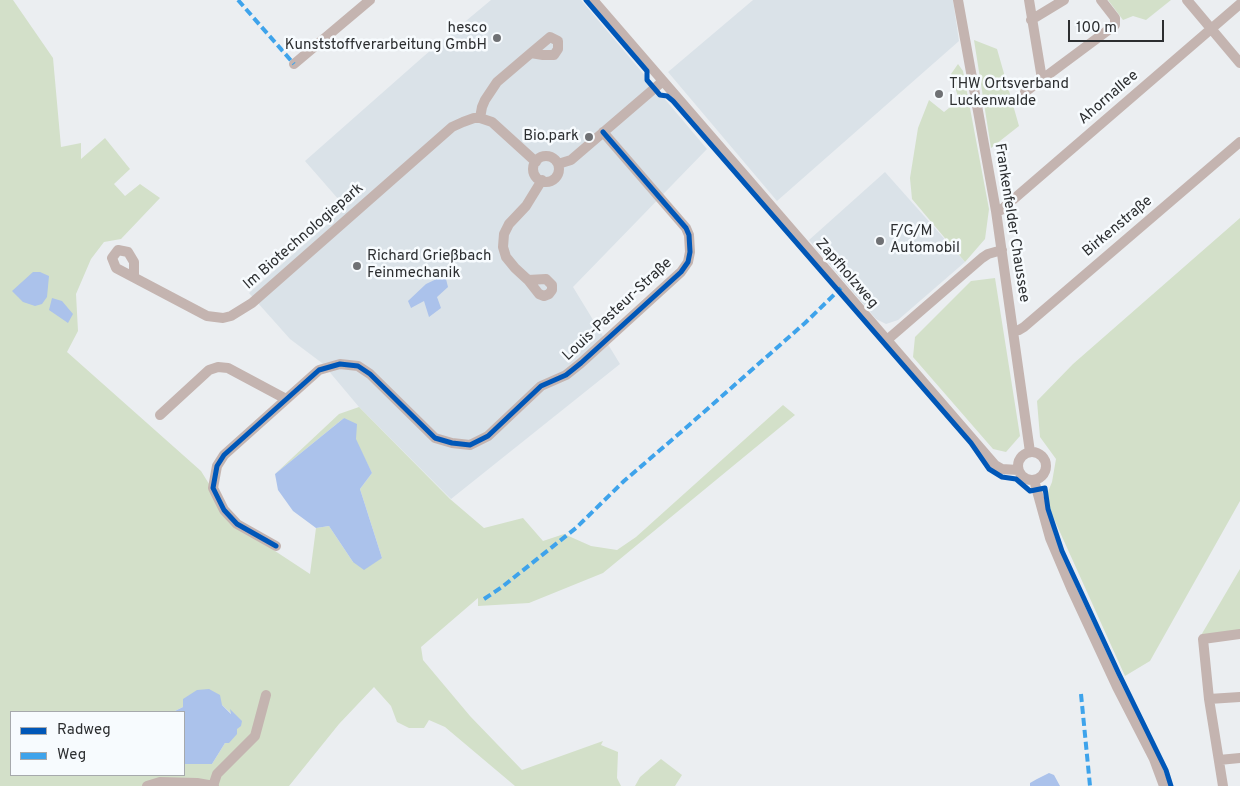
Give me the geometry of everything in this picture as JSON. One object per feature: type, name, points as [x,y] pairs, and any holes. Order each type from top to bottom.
[{"type":"street","points":[[294,64],[370,0]]},
{"type":"street","name":"Zapfholzweg","points":[[593,0],[995,465],[1002,469],[1018,470]]},
{"type":"street","name":"Frankenfelder Chaussee","points":[[958,0],[996,211],[1030,452]]},
{"type":"street","points":[[1028,0],[1042,79]]},
{"type":"street","points":[[1031,20],[1064,0]]},
{"type":"street","points":[[1025,92],[1115,25],[1115,18],[1101,0]]},
{"type":"street","points":[[1187,0],[1240,63]]},
{"type":"street","name":"Ahornallee","points":[[996,211],[1001,210],[1240,4]]},
{"type":"street","points":[[531,53],[543,56],[554,55],[558,49],[558,41],[550,37],[531,53],[497,82],[485,100],[480,118],[492,122],[536,162]]},
{"type":"street","points":[[558,164],[571,160],[663,81]]},
{"type":"street","name":"Im Biotechnologiepark","points":[[134,277],[208,316],[223,318],[231,316],[252,303],[452,127],[480,118]]},
{"type":"street","name":"Louis-Pasteur-Straße","points":[[276,546],[237,524],[224,510],[213,488],[217,466],[224,455],[319,370],[340,364],[358,366],[370,374],[435,438],[452,443],[470,445],[488,436],[541,386],[566,375],[581,363],[680,272],[688,262],[690,252],[688,235],[683,223],[603,132]]},
{"type":"street","name":"Birkenstraße","points":[[1013,331],[1024,327],[1240,142]]},
{"type":"street","points":[[546,156],[553,158],[558,164],[557,176],[550,181],[542,180],[534,172],[536,162],[546,156]]},
{"type":"street","points":[[528,280],[506,256],[503,247],[504,234],[509,224],[526,206],[542,180]]},
{"type":"street","points":[[887,340],[982,258],[1002,250]]},
{"type":"street","points":[[160,415],[209,370],[218,367],[228,368],[286,399]]},
{"type":"street","points":[[1030,452],[1039,454],[1045,461],[1043,475],[1034,480],[1026,479],[1018,470],[1022,456],[1030,452]]},
{"type":"street","points":[[1034,480],[1050,538],[1072,590],[1117,687],[1154,759],[1164,786]]},
{"type":"street","points":[[1222,786],[1209,699],[1203,638],[1240,634]]},
{"type":"street","points":[[147,786],[160,782],[197,783],[213,786],[217,774],[255,736],[266,695]]},
{"type":"street","points":[[1209,699],[1240,698]]},
{"type":"street","points":[[1218,760],[1240,758]]},
{"type":"shaded area","points":[[491,0],[581,0],[707,149],[573,287],[620,364],[451,499],[359,407],[322,363],[290,339],[249,293],[346,208],[305,161],[424,56]]},
{"type":"shaded area","points":[[753,0],[953,0],[959,41],[777,201],[668,72]]},
{"type":"shaded area","points":[[885,172],[965,262],[898,320],[886,324],[876,319],[809,240]]},
{"type":"green space","points":[[0,0],[13,0],[53,58],[61,147],[81,143],[81,159],[105,138],[130,169],[114,184],[125,196],[140,184],[160,198],[121,239],[104,242],[91,259],[76,294],[78,331],[67,352],[201,471],[234,524],[310,574],[316,528],[329,526],[353,562],[382,558],[360,489],[372,473],[344,418],[275,474],[339,414],[359,407],[450,499],[484,528],[523,518],[543,541],[564,534],[591,546],[617,550],[636,537],[783,405],[795,415],[603,573],[529,603],[478,606],[478,598],[421,647],[423,660],[470,716],[522,770],[603,741],[601,745],[618,752],[617,778],[621,786],[515,786],[445,727],[429,720],[424,728],[409,728],[397,722],[391,706],[374,687],[339,724],[289,786],[0,786]]},
{"type":"green space","points":[[1108,0],[1171,0],[1146,20],[1133,16],[1123,20]]},
{"type":"green space","points":[[974,40],[997,49],[1019,126],[991,148]]},
{"type":"green space","points":[[958,64],[963,71],[989,209],[985,239],[965,262],[912,199],[910,178],[918,128],[929,100],[944,112],[959,100],[951,74]]},
{"type":"green space","points":[[1240,218],[1240,501],[1150,661],[1125,676],[1045,499],[1052,482],[1056,459],[1040,437],[1037,401],[1073,364]]},
{"type":"green space","points":[[995,278],[1020,436],[1006,452],[993,449],[913,357],[915,337],[971,281]]},
{"type":"green space","points":[[1240,569],[1240,631],[1200,637]]},
{"type":"green space","points":[[661,759],[682,775],[675,786],[635,786],[640,777]]},
{"type":"water","points":[[33,272],[40,272],[49,276],[47,297],[42,304],[35,306],[23,302],[12,291]]},
{"type":"water","points":[[445,275],[448,287],[437,297],[441,308],[429,317],[424,301],[411,308],[408,301],[426,284]]},
{"type":"water","points":[[52,298],[62,301],[73,314],[68,323],[49,310]]},
{"type":"water","points":[[344,418],[357,424],[356,439],[372,473],[360,489],[382,558],[364,570],[353,562],[329,526],[316,528],[293,511],[278,490],[275,474]]},
{"type":"water","points":[[209,689],[220,695],[222,705],[231,714],[230,709],[242,721],[241,726],[237,729],[237,734],[229,743],[225,743],[212,764],[185,764],[185,711],[175,711],[183,707],[183,699],[197,690]]},
{"type":"water","points":[[1049,773],[1054,775],[1060,786],[1030,786],[1030,783]]},
{"type":"marked path","points":[[238,0],[294,64]]},
{"type":"marked path","points":[[484,599],[576,528],[624,481],[805,323],[841,288]]},
{"type":"marked path","points":[[1081,694],[1090,786]]},
{"type":"cycle path","points":[[586,0],[647,71],[647,80],[660,95],[667,96],[673,101],[971,443],[989,469],[1002,477],[1016,479],[1030,491],[1045,488],[1048,509],[1062,551],[1166,770],[1171,786]]},
{"type":"cycle path","points":[[276,546],[237,524],[224,510],[213,488],[217,466],[224,455],[319,370],[340,364],[358,366],[370,374],[435,438],[452,443],[470,445],[488,436],[541,386],[566,375],[581,363],[681,272],[688,262],[690,252],[689,235],[686,228],[603,132]]},
{"type":"place","name":"hesco Kunststoffverarbeitung GmbH","points":[[497,38]]},
{"type":"place","name":"THW Ortsverband Luckenwalde","points":[[939,94]]},
{"type":"place","name":"Bio.park","points":[[589,137]]},
{"type":"place","name":"F/G/M Automobil","points":[[880,241]]},
{"type":"place","name":"Richard Grießbach Feinmechanik","points":[[357,266]]}]
